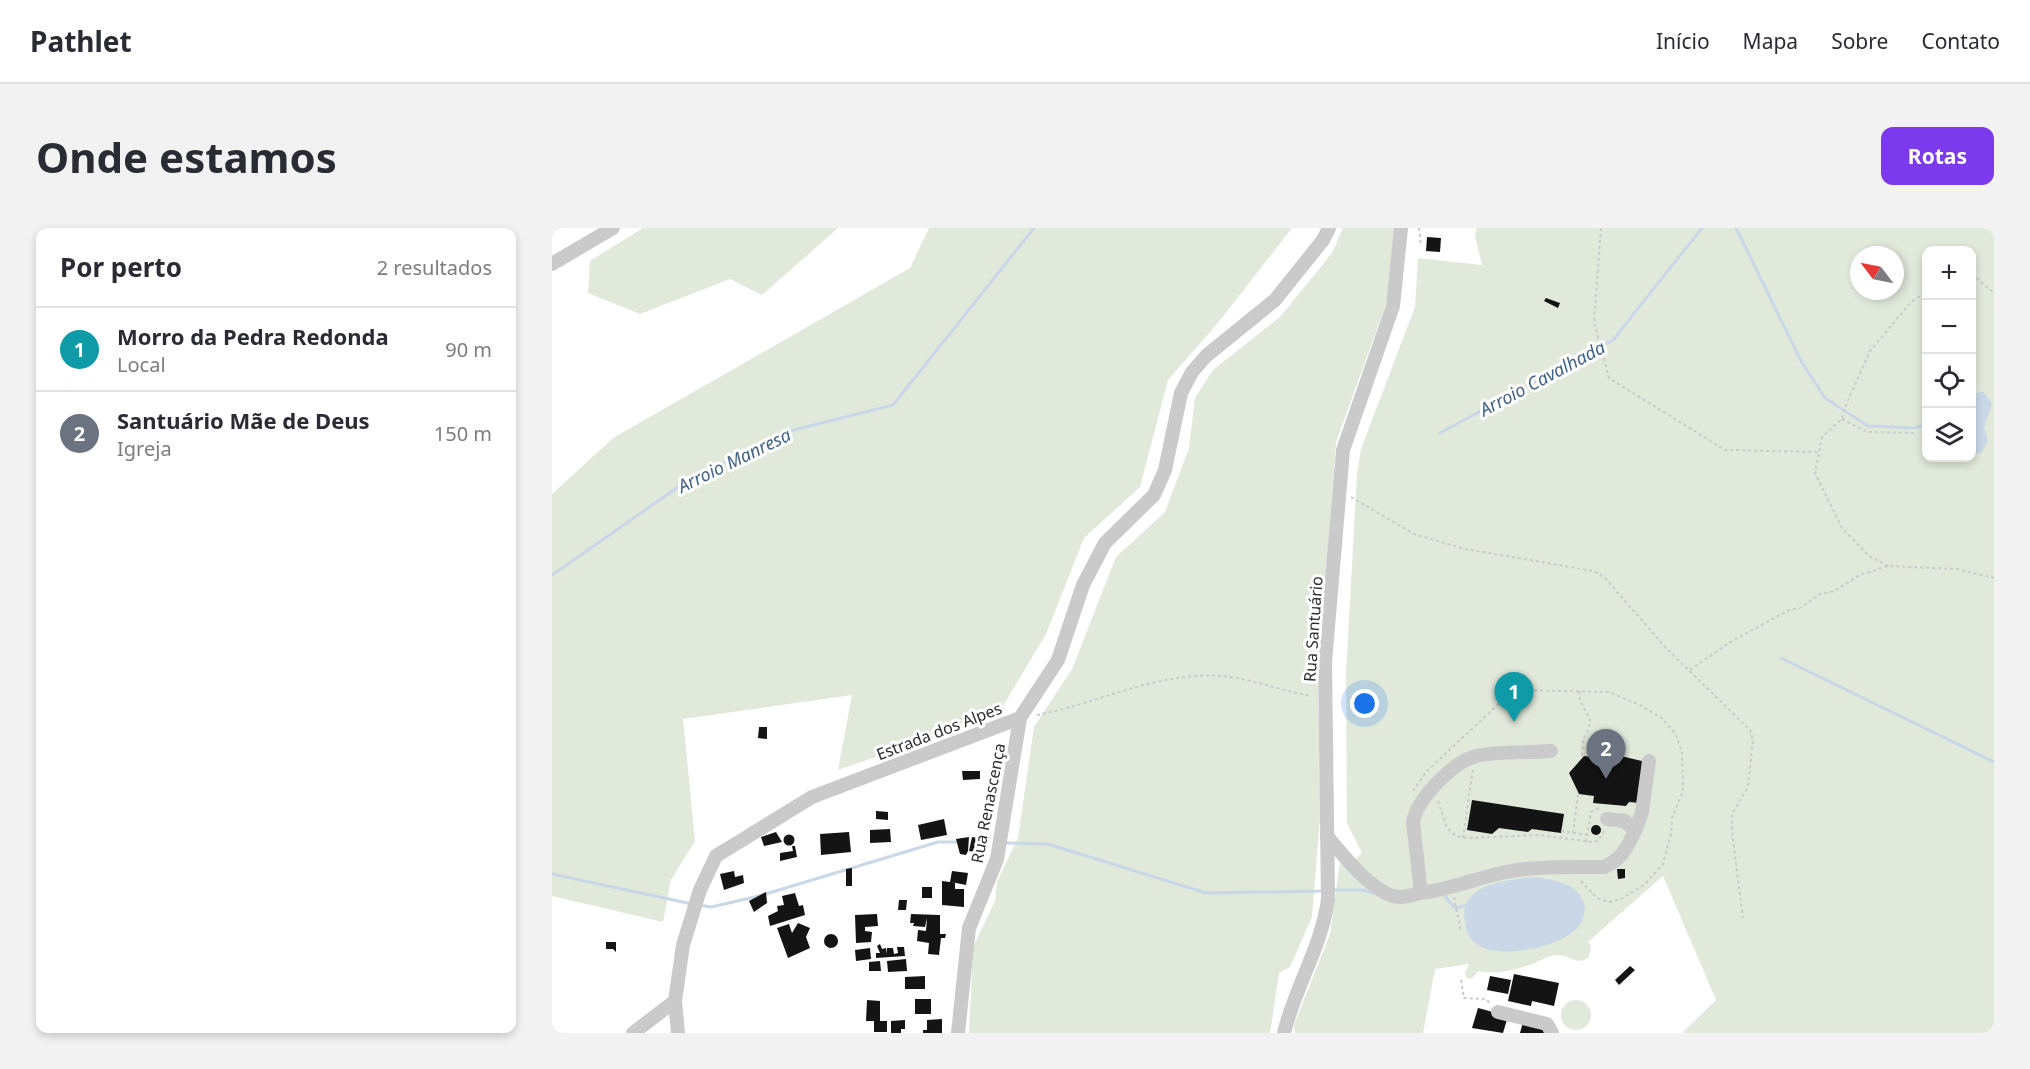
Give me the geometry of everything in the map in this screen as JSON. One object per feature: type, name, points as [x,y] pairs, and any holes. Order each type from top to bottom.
[{"type":"street","points":[[552,264],[613,228]]},
{"type":"street","name":"Estrada dos Alpes","points":[[678,1033],[675,1001],[683,945],[700,890],[717,856],[812,797],[1020,718],[1058,660],[1083,585],[1105,543],[1154,495],[1165,471],[1181,393],[1192,372],[1206,356],[1275,300],[1323,240],[1329,228]]},
{"type":"street","name":"Rua Santuário","points":[[1284,1033],[1289,1014],[1325,925],[1328,899],[1325,662],[1342,450],[1393,306],[1401,228]]},
{"type":"street","name":"Rua Renascença","points":[[958,1033],[969,928],[997,859],[1020,718]]},
{"type":"street","points":[[1420,892],[1414,812],[1434,787],[1474,757],[1551,751]]},
{"type":"street","points":[[1327,836],[1348,861],[1376,886],[1394,896],[1402,897],[1445,889],[1471,879],[1510,871],[1604,867],[1617,861],[1635,831],[1642,812],[1649,761]]},
{"type":"street","points":[[1608,819],[1625,821],[1635,831]]},
{"type":"street","points":[[633,1033],[675,1001]]},
{"type":"street","points":[[1498,1012],[1547,1024],[1552,1033]]},
{"type":"path","points":[[1419,228],[1421,246]]},
{"type":"path","points":[[1601,228],[1594,322],[1609,378],[1725,450],[1819,452]]},
{"type":"path","points":[[1976,278],[1994,293]]},
{"type":"path","points":[[1888,566],[1869,556],[1842,528],[1815,473],[1822,437],[1842,419],[1845,405],[1870,351],[1911,302],[1922,295]]},
{"type":"path","points":[[1842,419],[1867,432],[1916,433]]},
{"type":"path","points":[[1340,490],[1414,534],[1465,549],[1593,571],[1605,578],[1666,648],[1750,730],[1753,740],[1748,787],[1732,814],[1732,832],[1743,918]]},
{"type":"path","points":[[1690,670],[1732,641],[1789,610],[1800,608],[1820,594],[1834,591],[1860,575],[1888,566],[1957,569],[1994,578]]},
{"type":"path","points":[[1020,718],[1070,709],[1169,678],[1222,676],[1325,698]]},
{"type":"path","points":[[1414,812],[1409,805],[1410,796],[1426,772],[1504,699],[1522,690],[1579,691],[1580,700],[1591,722],[1583,740],[1582,756]]},
{"type":"path","points":[[1463,838],[1474,757]]},
{"type":"path","points":[[1434,787],[1447,828],[1463,838],[1539,835],[1586,842],[1598,841],[1602,837],[1608,819]]},
{"type":"path","points":[[1573,833],[1578,794]]},
{"type":"path","points":[[1561,831],[1587,835],[1586,842]]},
{"type":"path","points":[[1445,889],[1454,896],[1457,903],[1461,932]]},
{"type":"path","points":[[1461,980],[1464,998],[1486,999],[1498,1012]]},
{"type":"shaded area","points":[[643,228],[838,228],[762,295],[730,279],[640,314],[588,293],[590,261]]},
{"type":"shaded area","points":[[929,228],[1292,228],[1217,324],[1168,380],[1140,487],[1084,538],[1046,634],[1003,706],[970,724],[838,770],[852,695],[683,719],[695,841],[671,880],[663,922],[552,896],[552,494],[613,438],[910,268]]},
{"type":"shaded area","points":[[1343,228],[1395,228],[1386,304],[1336,442],[1318,676],[1320,818],[1312,917],[1290,967],[1279,973],[1270,1033],[969,1033],[973,947],[995,901],[997,882],[1018,838],[1034,727],[1072,669],[1116,557],[1165,512],[1189,448],[1195,398],[1213,370],[1281,316],[1332,253]]},
{"type":"shaded area","points":[[1477,228],[1994,228],[1994,1033],[1682,1033],[1716,1000],[1663,876],[1588,942],[1591,946],[1589,957],[1584,960],[1555,955],[1510,970],[1479,971],[1471,979],[1466,977],[1465,972],[1469,964],[1435,969],[1423,1033],[1295,1033],[1294,1025],[1330,934],[1340,862],[1348,868],[1362,853],[1347,823],[1346,675],[1357,474],[1361,449],[1415,307],[1418,258],[1482,265],[1475,236]]},
{"type":"shaded area","points":[[1576,1000],[1587,1004],[1591,1015],[1587,1026],[1576,1030],[1565,1026],[1561,1015],[1565,1004]]},
{"type":"water","points":[[1983,391],[1992,404],[1984,427],[1988,441],[1981,453],[1976,454],[1976,408],[1976,394]]},
{"type":"water","points":[[1536,877],[1566,884],[1573,888],[1582,899],[1585,907],[1583,919],[1572,933],[1547,945],[1516,951],[1488,949],[1472,941],[1467,932],[1465,909],[1469,899],[1477,891],[1500,882]]},
{"type":"building","points":[[1427,237],[1441,238],[1440,252],[1426,251]]},
{"type":"building","points":[[1546,298],[1560,303],[1558,308],[1544,301]]},
{"type":"building","points":[[759,727],[767,727],[767,739],[758,738]]},
{"type":"building","points":[[1600,751],[1646,762],[1640,803],[1629,802],[1626,806],[1593,803],[1594,796],[1579,794],[1569,773],[1584,756],[1599,758]]},
{"type":"building","points":[[962,771],[980,771],[980,779],[963,780]]},
{"type":"building","points":[[1472,800],[1564,814],[1561,833],[1499,828],[1492,834],[1467,830]]},
{"type":"building","points":[[876,811],[888,812],[888,820],[876,819]]},
{"type":"building","points":[[944,819],[947,835],[921,840],[918,825]]},
{"type":"building","points":[[1596,825],[1601,830],[1596,835],[1591,830]]},
{"type":"building","points":[[890,829],[891,842],[870,843],[870,830]]},
{"type":"building","points":[[776,832],[782,842],[764,846],[761,837]]},
{"type":"building","points":[[849,832],[851,852],[821,855],[820,834]]},
{"type":"building","points":[[789,834],[795,840],[789,846],[783,840]]},
{"type":"building","points":[[969,837],[966,855],[960,854],[956,839]]},
{"type":"building","points":[[972,837],[988,840],[985,854],[969,851]]},
{"type":"building","points":[[792,846],[795,846],[797,857],[780,861],[780,853],[793,851]]},
{"type":"building","points":[[852,868],[852,886],[846,886],[846,869]]},
{"type":"building","points":[[1617,869],[1625,869],[1625,878],[1618,879]]},
{"type":"building","points":[[734,871],[735,877],[743,875],[744,883],[724,890],[720,874]]},
{"type":"building","points":[[952,871],[968,873],[966,885],[951,882],[955,883],[955,889],[964,889],[964,907],[942,905],[942,881],[950,882]]},
{"type":"building","points":[[922,887],[932,887],[932,898],[922,898]]},
{"type":"building","points":[[766,892],[767,903],[754,912],[749,901]]},
{"type":"building","points":[[795,893],[799,906],[803,905],[805,915],[770,926],[768,916],[778,911],[777,906],[784,905],[782,896]]},
{"type":"building","points":[[899,900],[907,900],[906,910],[898,910]]},
{"type":"building","points":[[877,914],[878,926],[865,927],[865,931],[872,932],[871,942],[856,943],[855,915]]},
{"type":"building","points":[[911,914],[940,915],[940,934],[946,934],[945,938],[941,938],[939,955],[928,954],[929,943],[917,941],[918,930],[926,931],[927,918],[925,927],[913,926],[914,923],[910,923]]},
{"type":"building","points":[[798,923],[810,928],[806,937],[810,948],[788,958],[777,928],[789,924],[792,933]]},
{"type":"building","points":[[831,934],[836,936],[838,941],[836,946],[831,948],[826,946],[824,941],[826,936]]},
{"type":"building","points":[[606,942],[616,942],[616,952],[613,949],[606,949]]},
{"type":"building","points":[[880,944],[882,949],[886,948],[886,954],[887,948],[893,948],[894,954],[898,953],[897,947],[904,947],[905,956],[876,958],[876,953],[880,953],[877,946]]},
{"type":"building","points":[[870,948],[871,959],[856,961],[855,950]]},
{"type":"building","points":[[906,959],[907,971],[888,972],[887,961]]},
{"type":"building","points":[[880,961],[881,971],[869,971],[869,962]]},
{"type":"building","points":[[1630,966],[1635,970],[1619,985],[1615,980]]},
{"type":"building","points":[[1514,974],[1559,983],[1554,1006],[1532,1001],[1531,1006],[1508,1001]]},
{"type":"building","points":[[925,976],[925,989],[905,989],[905,977]]},
{"type":"building","points":[[1490,976],[1511,980],[1508,994],[1487,990]]},
{"type":"building","points":[[915,999],[931,999],[931,1014],[915,1014]]},
{"type":"building","points":[[867,1000],[880,1001],[880,1021],[887,1021],[887,1032],[874,1032],[874,1021],[866,1021]]},
{"type":"building","points":[[1478,1008],[1508,1016],[1503,1033],[1472,1028]]},
{"type":"building","points":[[942,1019],[942,1033],[923,1033],[923,1030],[927,1030],[927,1020]]},
{"type":"building","points":[[905,1020],[905,1029],[901,1029],[901,1033],[891,1033],[891,1021]]},
{"type":"building","points":[[1523,1022],[1545,1029],[1544,1033],[1520,1033]]},
{"type":"waterway","name":"Arroio Manresa","points":[[552,575],[684,483],[786,432],[893,405],[1034,228]]},
{"type":"waterway","name":"Arroio Cavalhada","points":[[1440,433],[1613,340],[1702,228]]},
{"type":"waterway","points":[[1736,228],[1801,361],[1825,398],[1868,426],[1913,428],[1922,426]]},
{"type":"waterway","points":[[1781,658],[1994,762]]},
{"type":"waterway","points":[[699,905],[711,907],[759,896],[938,842],[959,842]]},
{"type":"waterway","points":[[1004,843],[1048,844],[1206,893],[1323,891]]},
{"type":"waterway","points":[[552,874],[692,904]]},
{"type":"waterway","points":[[1333,890],[1362,890],[1374,893]]},
{"type":"waterway","points":[[1443,894],[1455,908],[1468,905]]},
{"type":"place","name":"Morro da Pedra Redonda","points":[[1514,722]]},
{"type":"place","name":"Santuário Mãe de Deus","points":[[1606,779]]}]
